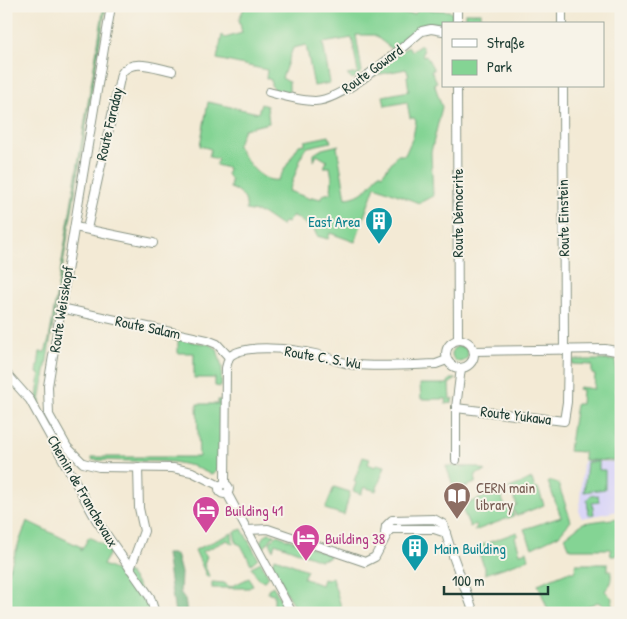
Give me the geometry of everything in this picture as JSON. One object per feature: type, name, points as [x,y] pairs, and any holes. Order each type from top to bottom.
[{"type":"street","name":"Route Weisskopf","points":[[111,6],[47,398],[48,412],[72,453],[82,463],[95,467],[182,470],[222,485],[220,492],[227,493],[248,530]]},
{"type":"street","points":[[456,6],[457,22]]},
{"type":"street","points":[[562,6],[562,22]]},
{"type":"street","name":"Route Goward","points":[[269,92],[302,100],[327,98],[336,95],[370,72],[424,30],[442,31]]},
{"type":"street","name":"Route Faraday","points":[[87,228],[121,74],[124,69],[133,64],[172,71]]},
{"type":"street","name":"Route Démocrite","points":[[457,88],[458,340]]},
{"type":"street","name":"Route Einstein","points":[[563,88],[566,350]]},
{"type":"street","points":[[75,227],[153,243]]},
{"type":"street","name":"Route Salam","points":[[61,308],[207,340],[217,344],[229,357]]},
{"type":"street","points":[[458,340],[468,342],[474,351],[472,361],[461,368],[453,366],[447,360],[448,347],[458,340]]},
{"type":"street","points":[[474,351],[605,349],[621,346]]},
{"type":"street","name":"Route C. S. Wu","points":[[229,357],[237,351],[277,349],[297,350],[353,364],[436,364],[447,360]]},
{"type":"street","points":[[605,349],[621,352]]},
{"type":"street","name":"Route Yukawa","points":[[456,408],[564,421],[567,402],[566,350]]},
{"type":"street","points":[[222,485],[226,474],[226,368],[229,357]]},
{"type":"street","points":[[456,460],[456,408],[461,368]]},
{"type":"street","name":"Chemin de Franchevaux","points":[[6,373],[17,382],[30,400],[97,521],[150,597],[155,613]]},
{"type":"street","points":[[130,569],[144,532],[139,508],[138,467]]},
{"type":"street","points":[[210,481],[226,474]]},
{"type":"street","points":[[384,538],[386,526],[392,520],[427,519],[441,522],[450,547]]},
{"type":"street","points":[[425,529],[430,525],[427,519]]},
{"type":"street","points":[[292,613],[248,530],[268,528],[365,562],[375,557],[387,532],[394,528],[425,529],[446,533]]},
{"type":"street","points":[[453,556],[474,613]]},
{"type":"shaded area","points":[[583,461],[618,462],[618,511],[582,518],[579,513]]},
{"type":"green space","points":[[104,6],[106,6],[39,408],[36,404],[40,374],[37,373],[40,352],[45,352],[49,340]]},
{"type":"green space","points":[[245,6],[362,6],[362,12],[415,14],[418,9],[449,11],[452,13],[453,22],[426,23],[392,49],[374,35],[356,35],[362,72],[353,79],[347,75],[358,73],[352,38],[323,43],[330,83],[314,86],[306,45],[293,48],[282,78],[289,82],[289,93],[275,90],[271,85],[271,80],[266,78],[267,70],[217,59],[222,35],[225,38],[242,33],[239,19]]},
{"type":"green space","points":[[465,13],[481,13],[481,22],[465,22]]},
{"type":"green space","points":[[421,45],[424,51],[422,52],[423,56],[426,55],[434,70],[431,71],[437,82],[434,83],[442,107],[431,152],[433,196],[419,203],[375,186],[355,242],[330,233],[328,239],[317,236],[312,225],[307,225],[293,215],[287,223],[284,222],[281,226],[262,213],[246,210],[246,202],[242,196],[230,188],[231,180],[227,174],[228,168],[216,165],[218,159],[209,157],[211,149],[200,146],[208,102],[258,113],[261,104],[267,106],[269,123],[244,129],[237,146],[259,174],[271,180],[278,180],[299,145],[305,144],[305,141],[329,136],[331,142],[308,147],[304,150],[289,191],[311,199],[312,197],[321,199],[322,195],[331,193],[332,178],[330,167],[324,167],[327,161],[317,155],[314,161],[314,154],[322,149],[339,145],[337,147],[346,198],[357,196],[369,186],[379,173],[382,175],[397,155],[405,155],[413,137],[416,121],[414,118],[410,118],[407,102],[385,106],[383,96],[409,91],[407,76],[409,75],[406,69],[371,76],[408,46],[412,51]]},
{"type":"green space","points":[[178,339],[211,345],[217,349],[222,367],[221,387],[215,386],[215,378],[194,378],[194,353],[178,353]]},
{"type":"green space","points":[[460,346],[466,348],[468,354],[466,360],[460,362],[454,360],[452,354],[454,348]]},
{"type":"green space","points":[[570,360],[616,360],[615,461],[584,460],[584,452],[569,451],[576,404],[581,404],[582,390],[578,389],[579,387],[594,389],[595,375],[592,374],[592,365],[572,364]]},
{"type":"green space","points":[[450,379],[456,379],[449,384],[450,400],[453,398],[452,403],[445,404],[447,399],[421,399],[420,384],[447,384]]},
{"type":"green space","points":[[218,400],[221,400],[222,464],[212,475],[193,466],[173,462],[92,460],[92,457],[199,457],[197,404],[218,404]]},
{"type":"green space","points":[[363,457],[370,459],[368,464],[375,467],[377,464],[385,466],[376,491],[364,487],[361,494],[353,491],[356,483],[354,481]]},
{"type":"green space","points":[[587,462],[599,462],[599,470],[605,470],[605,489],[584,492]]},
{"type":"green space","points":[[446,466],[477,467],[486,471],[476,474],[475,483],[455,491]]},
{"type":"green space","points":[[532,479],[535,489],[538,488],[544,505],[516,516],[513,508],[517,505],[509,488]]},
{"type":"green space","points":[[548,482],[558,483],[571,521],[559,535],[532,548],[524,529],[561,517]]},
{"type":"green space","points":[[334,487],[350,492],[344,515],[325,509]]},
{"type":"green space","points":[[502,490],[501,496],[506,509],[511,509],[514,516],[474,531],[477,526],[475,524],[470,527],[461,506]]},
{"type":"green space","points":[[598,495],[599,502],[592,503],[594,514],[589,515],[587,500],[590,496]]},
{"type":"green space","points":[[619,518],[620,546],[616,556],[611,556],[610,549],[570,549],[565,537],[583,523]]},
{"type":"green space","points":[[27,521],[81,547],[81,551],[89,537],[108,547],[111,551],[103,565],[119,572],[129,573],[148,600],[150,613],[6,613],[6,578]]},
{"type":"green space","points":[[242,529],[258,558],[251,564],[241,545],[236,543],[234,532]]},
{"type":"green space","points":[[517,532],[518,535],[515,537],[520,553],[527,551],[529,559],[485,574],[485,568],[476,547]]},
{"type":"green space","points":[[232,533],[233,544],[227,540],[202,552],[207,556],[204,564],[209,576],[207,577],[195,550]]},
{"type":"green space","points":[[268,533],[275,534],[262,550],[261,540]]},
{"type":"green space","points":[[277,535],[330,555],[329,558],[320,560],[275,543],[273,550],[270,542]]},
{"type":"green space","points":[[166,554],[176,554],[181,573],[180,592],[185,599],[187,613],[175,613]]},
{"type":"green space","points":[[275,558],[307,570],[303,578],[321,585],[323,579],[327,580],[332,577],[343,613],[297,613],[271,564]]},
{"type":"green space","points":[[261,562],[269,577],[264,581],[258,579],[251,567]]},
{"type":"green space","points":[[576,564],[608,564],[608,571],[611,571],[611,583],[605,591],[612,598],[612,605],[608,609],[598,602],[570,613],[549,613],[538,584],[567,572],[575,572]]},
{"type":"green space","points":[[249,578],[253,585],[249,588],[212,588],[212,582],[224,583],[230,587]]},
{"type":"green space","points":[[273,586],[288,613],[272,613],[274,612],[274,594],[268,593],[268,589]]},
{"type":"green space","points":[[189,611],[268,613],[189,613]]},
{"type":"place","name":"East Area","points":[[379,245]]},
{"type":"place","name":"CERN main library","points":[[457,520]]},
{"type":"place","name":"Building 41","points":[[206,534]]},
{"type":"place","name":"Building 38","points":[[306,562]]},
{"type":"place","name":"Main Building","points":[[415,572]]}]
